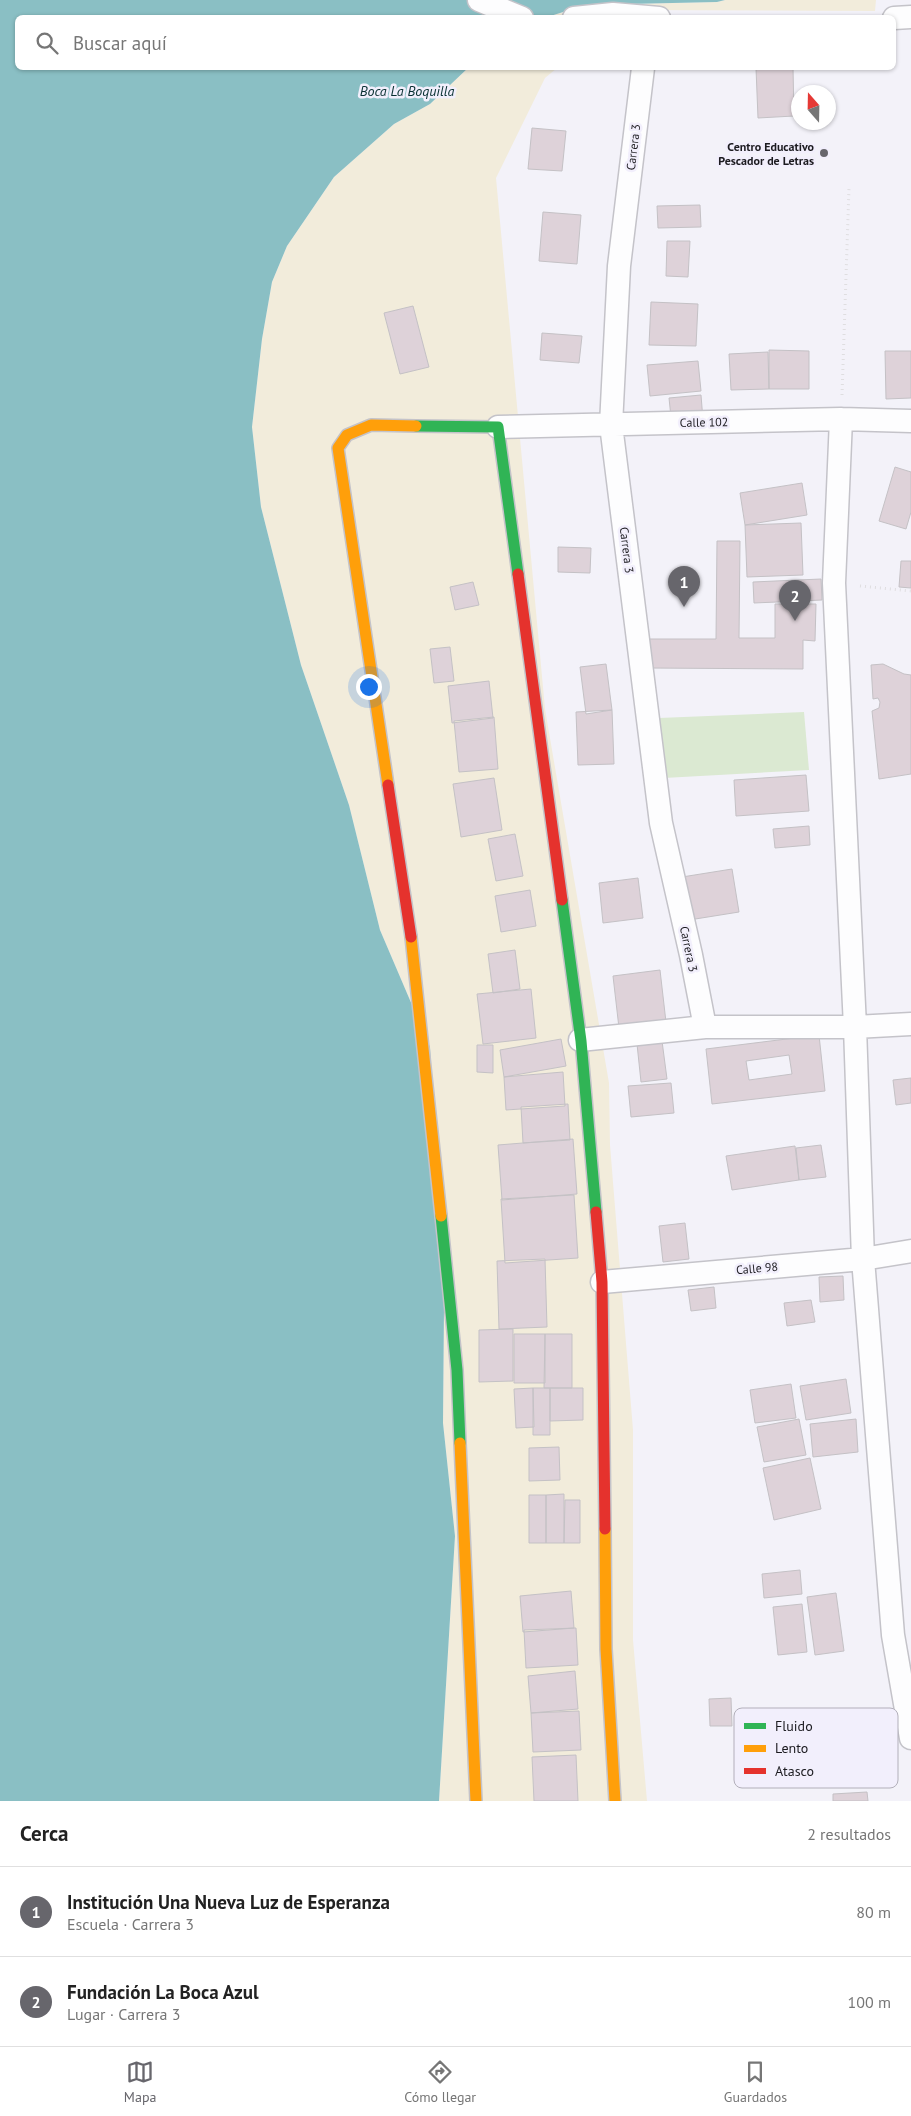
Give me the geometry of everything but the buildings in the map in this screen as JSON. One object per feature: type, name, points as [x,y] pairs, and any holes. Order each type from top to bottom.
[{"type":"street","points":[[479,0],[515,15]]},
{"type":"street","points":[[603,15],[626,15]]},
{"type":"street","points":[[896,18],[911,18]]},
{"type":"street","name":"Carrera 3","points":[[643,70],[619,266],[611,424],[660,823],[691,955],[705,1027]]},
{"type":"street","points":[[842,419],[834,583],[863,1259],[893,1635],[911,1738]]},
{"type":"street","name":"Calle 102","points":[[498,427],[842,419],[911,421]]},
{"type":"street","points":[[476,1801],[456,1360],[412,944],[338,448],[347,435],[371,425],[498,427],[580,1040],[602,1282],[606,1649],[615,1801]]},
{"type":"street","points":[[580,1040],[705,1027],[854,1027],[911,1024]]},
{"type":"street","name":"Calle 98","points":[[602,1282],[863,1259],[911,1251]]},
{"type":"path","points":[[842,419],[849,188]]},
{"type":"path","points":[[834,583],[911,591]]},
{"type":"green space","points":[[804,712],[809,770],[664,778],[659,718]]},
{"type":"sand","points":[[725,0],[876,0],[875,11],[628,10],[622,15],[554,15],[576,8],[628,4],[717,2]]},
{"type":"sand","points":[[466,70],[555,70],[545,78],[496,178],[545,709],[609,1083],[610,1145],[633,1430],[633,1640],[647,1801],[439,1801],[455,1536],[443,1423],[444,1308],[430,1047],[380,930],[349,805],[301,665],[261,507],[252,427],[262,339],[272,282],[287,246],[334,177],[394,124],[430,104]]},
{"type":"water","name":"Boca La Boquilla","points":[[0,0],[725,0],[717,2],[628,4],[576,8],[554,15],[15,15],[15,70],[466,70],[430,104],[394,124],[334,177],[287,246],[272,282],[262,339],[252,427],[261,507],[301,665],[349,805],[380,930],[430,1047],[444,1308],[443,1423],[455,1536],[439,1801],[0,1801]]},
{"type":"traffic: fast","points":[[416,426],[498,427],[518,574]]},
{"type":"traffic: fast","points":[[562,900],[581,1041],[596,1212]]},
{"type":"traffic: fast","points":[[441,1216],[457,1370],[460,1443]]},
{"type":"traffic: slow","points":[[388,785],[338,448],[347,435],[371,425],[416,426]]},
{"type":"traffic: slow","points":[[411,937],[441,1216]]},
{"type":"traffic: slow","points":[[460,1443],[476,1801]]},
{"type":"traffic: slow","points":[[605,1529],[606,1649],[615,1801]]},
{"type":"traffic: jam","points":[[518,574],[562,900]]},
{"type":"traffic: jam","points":[[388,785],[411,937]]},
{"type":"traffic: jam","points":[[596,1212],[602,1282],[605,1529]]},
{"type":"place","name":"Centro Educativo Pescador de Letras","points":[[824,153]]},
{"type":"place","name":"Institución Una Nueva Luz de Esperanza","points":[[684,607]]},
{"type":"place","name":"Fundación La Boca Azul","points":[[795,621]]}]
